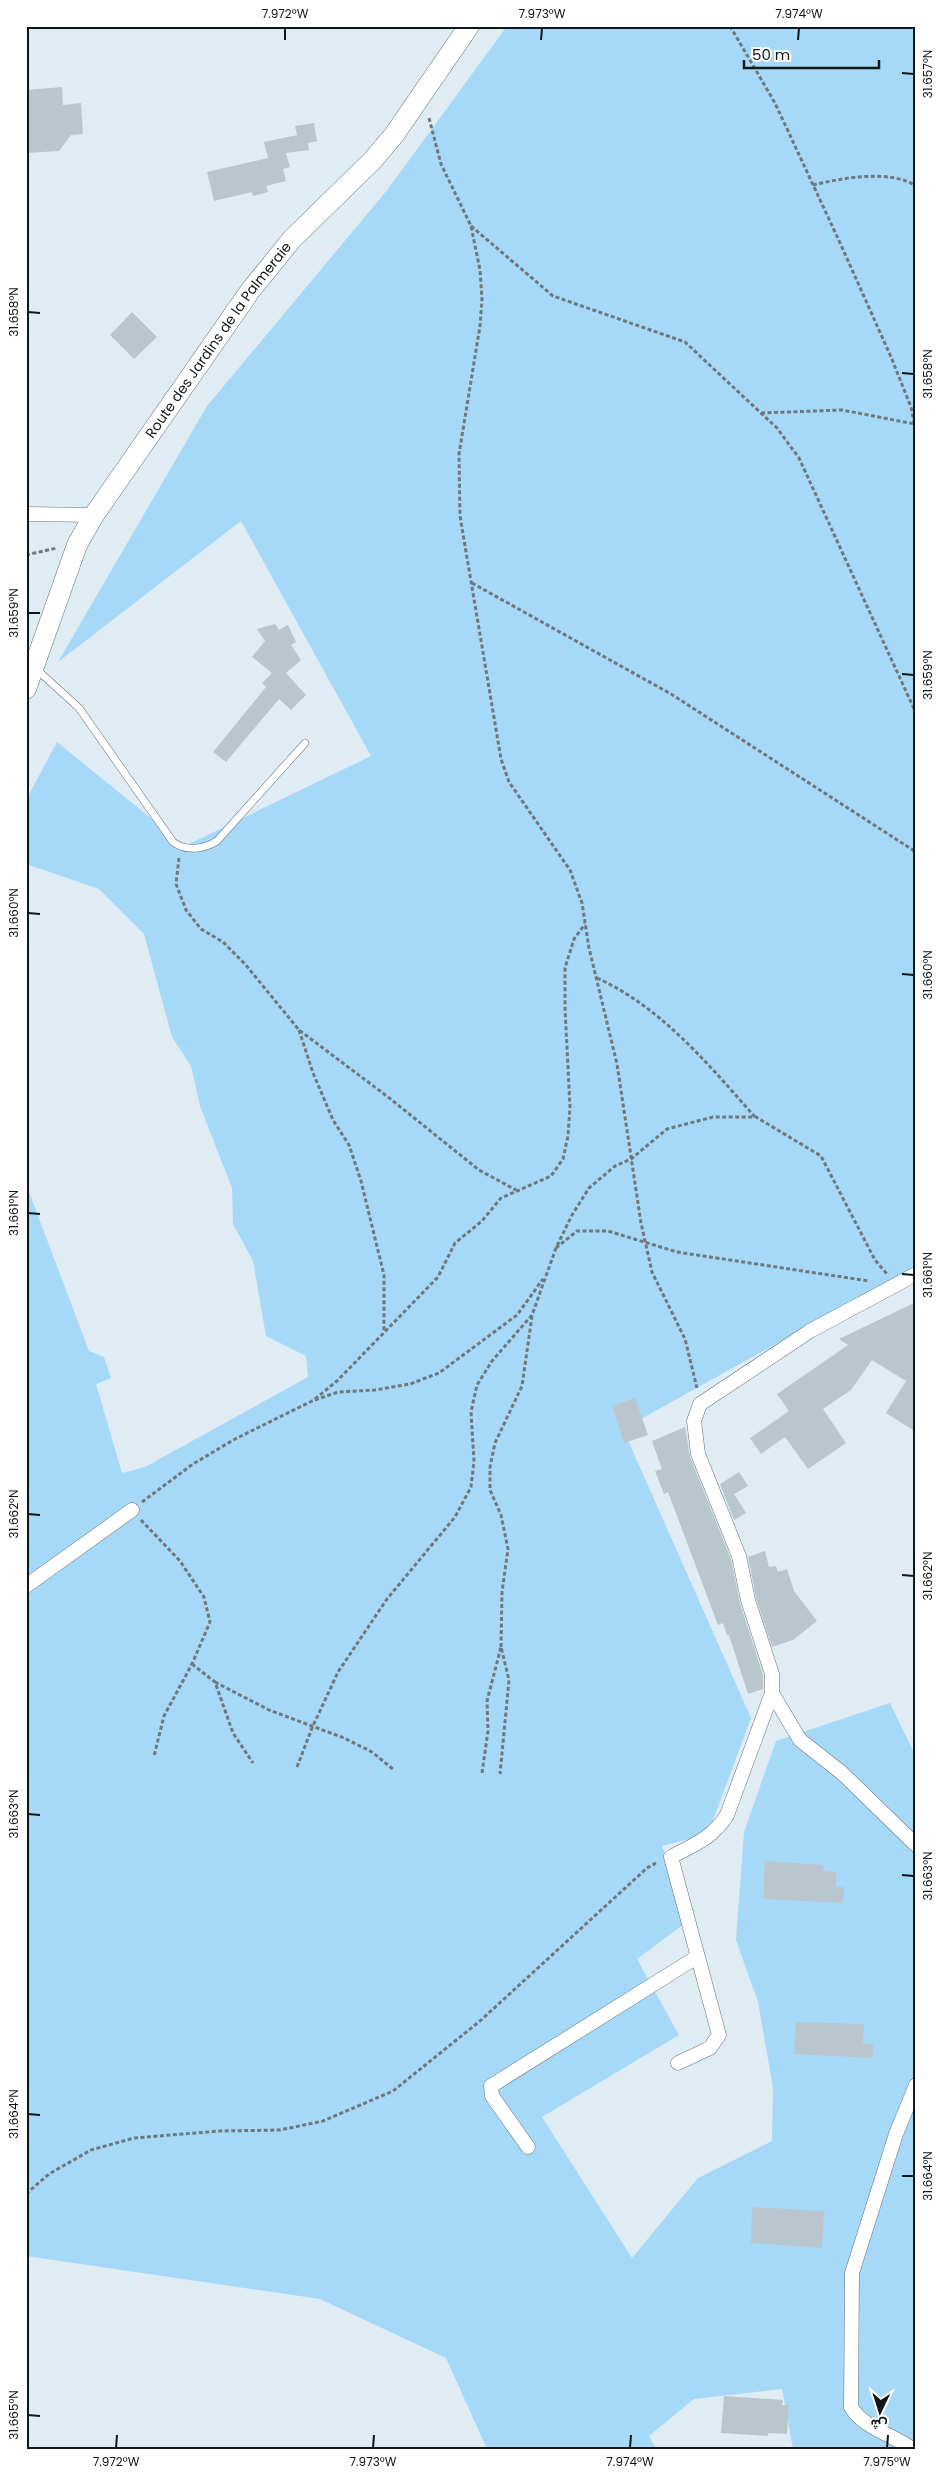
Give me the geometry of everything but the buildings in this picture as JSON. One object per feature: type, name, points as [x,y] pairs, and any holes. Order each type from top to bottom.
[{"type":"street","name":"Route des Jardins de la Palmeraie","points":[[26,689],[77,545],[94,515],[250,291],[292,239],[372,161],[423,95],[469,26]]},
{"type":"street","points":[[26,514],[94,515]]},
{"type":"street","points":[[678,2063],[710,2048],[719,2035],[671,1857],[719,1829],[727,1815],[772,1693],[772,1674],[748,1600],[739,1556],[698,1454],[694,1421],[700,1404],[810,1331],[916,1274]]},
{"type":"street","points":[[26,1586],[132,1510]]},
{"type":"street","points":[[772,1693],[800,1740],[842,1773],[916,1845]]},
{"type":"street","points":[[528,2147],[492,2096],[491,2086],[697,1957]]},
{"type":"street","points":[[912,2449],[899,2439],[857,2417],[851,2408],[850,2293],[852,2273],[896,2134],[916,2085]]},
{"type":"lane","points":[[34,668],[79,708],[142,800],[174,842],[180,847],[189,849],[209,846],[217,840],[305,742]]},
{"type":"path","points":[[730,26],[775,103],[891,357],[911,407],[916,431]]},
{"type":"path","points":[[423,95],[441,164],[471,226],[482,299],[459,454],[460,516],[502,759],[509,782],[570,870],[582,903],[585,924],[617,1064],[645,1243],[652,1272],[685,1339],[700,1404]]},
{"type":"path","points":[[813,186],[831,181],[883,176],[908,181],[916,186]]},
{"type":"path","points":[[471,226],[553,296],[685,342],[777,428],[799,458],[916,713]]},
{"type":"path","points":[[761,413],[842,410],[915,424]]},
{"type":"path","points":[[26,555],[77,545]]},
{"type":"path","points":[[472,583],[671,694],[916,852]]},
{"type":"path","points":[[180,847],[176,884],[186,910],[201,929],[223,942],[245,964],[299,1030],[388,1097],[479,1170],[517,1190]]},
{"type":"path","points":[[312,1401],[337,1381],[438,1277],[455,1243],[482,1221],[500,1198],[551,1176],[563,1158],[568,1136],[570,1107],[565,968],[574,939],[585,924]]},
{"type":"path","points":[[597,978],[620,989],[658,1018],[704,1058],[756,1117],[821,1156],[875,1260],[896,1285]]},
{"type":"path","points":[[299,1030],[313,1074],[333,1120],[349,1145],[361,1181],[384,1275],[384,1331]]},
{"type":"path","points":[[482,1772],[488,1732],[487,1701],[501,1647],[502,1592],[508,1549],[501,1515],[490,1490],[490,1467],[495,1443],[522,1386],[532,1315],[556,1248],[572,1215],[589,1188],[615,1166],[632,1159],[667,1129],[713,1117],[756,1117]]},
{"type":"path","points":[[556,1248],[577,1231],[608,1231],[677,1252],[725,1261],[896,1285]]},
{"type":"path","points":[[154,1756],[164,1716],[192,1664],[210,1622],[204,1597],[180,1561],[132,1510],[193,1464],[234,1439],[312,1401],[338,1392],[375,1390],[410,1384],[439,1373],[516,1315],[546,1274]]},
{"type":"path","points":[[297,1767],[312,1728],[338,1672],[387,1599],[455,1517],[471,1487],[474,1461],[471,1412],[477,1385],[492,1361],[532,1315]]},
{"type":"path","points":[[500,1774],[509,1680],[501,1647]]},
{"type":"path","points":[[192,1664],[215,1682],[270,1710],[312,1728],[344,1738],[372,1752],[394,1770]]},
{"type":"path","points":[[215,1682],[233,1733],[253,1763]]},
{"type":"path","points":[[26,2194],[49,2174],[91,2150],[134,2138],[220,2131],[280,2130],[323,2121],[393,2091],[480,2021],[647,1868],[671,1857]]},
{"type":"shaded area","points":[[507,26],[916,26],[916,1266],[623,1429],[751,1718],[708,1834],[662,1846],[692,1918],[637,1959],[679,2035],[542,2117],[632,2258],[698,2178],[772,2141],[773,2088],[758,2002],[736,1940],[744,1832],[776,1741],[890,1703],[916,1757],[916,2449],[793,2449],[782,2389],[694,2399],[649,2436],[656,2449],[487,2449],[446,2358],[320,2299],[26,2256],[26,1184],[89,1351],[104,1357],[111,1378],[96,1384],[122,1473],[145,1467],[308,1377],[306,1356],[266,1336],[253,1261],[233,1224],[232,1188],[200,1106],[191,1066],[172,1037],[144,934],[99,889],[26,864],[26,800],[57,742],[185,846],[371,756],[241,521],[58,662],[207,406],[388,189]]}]
